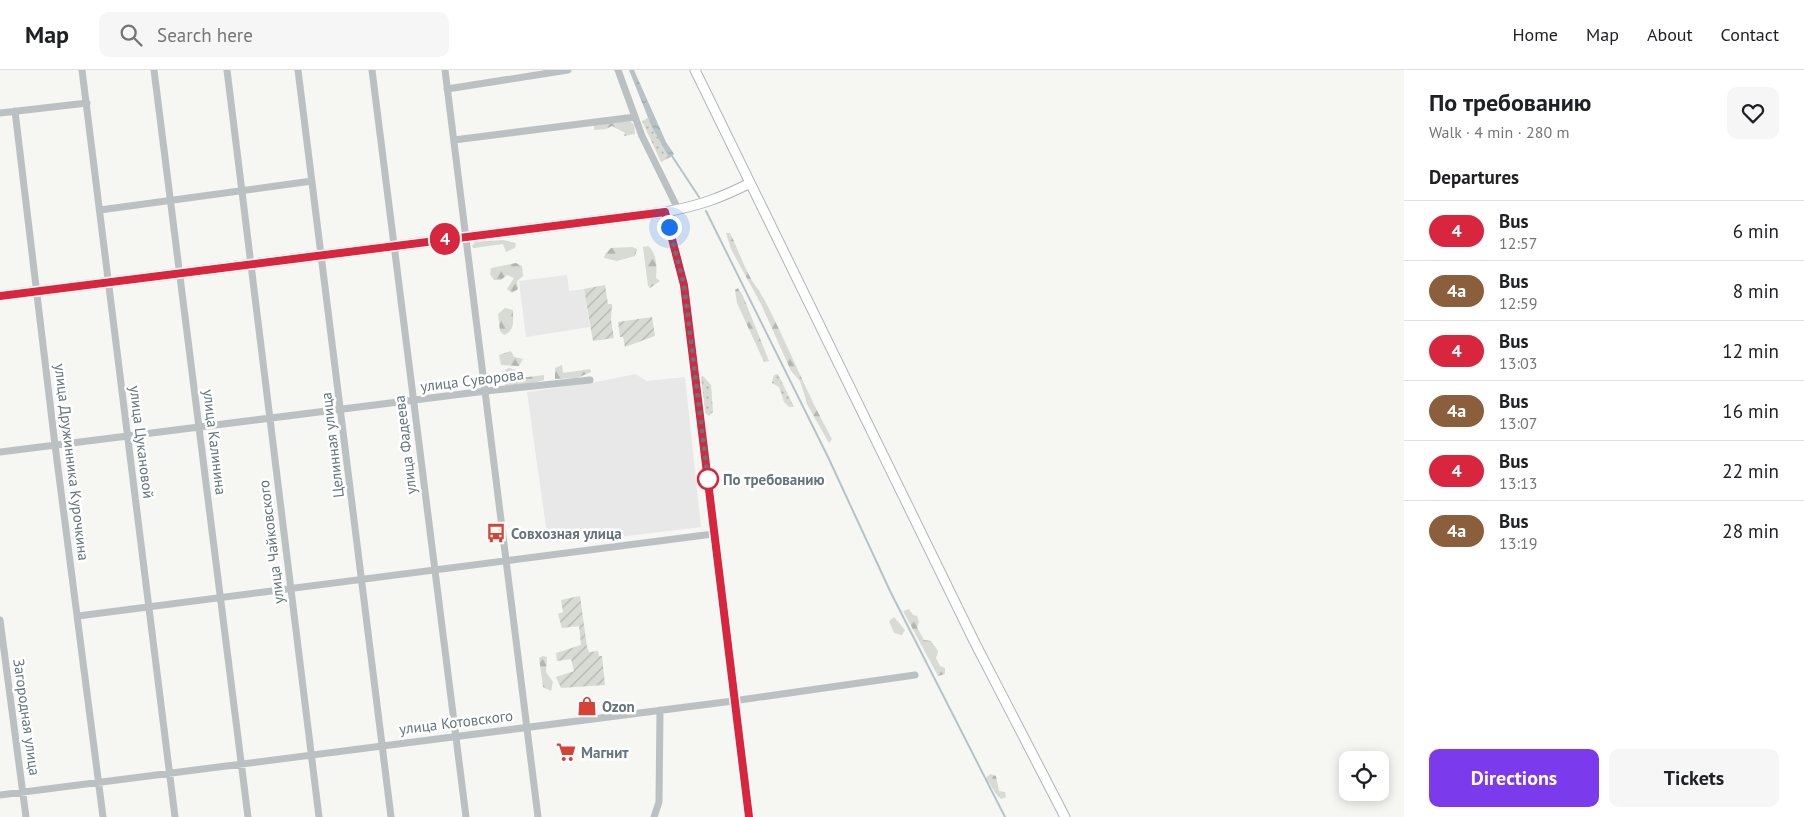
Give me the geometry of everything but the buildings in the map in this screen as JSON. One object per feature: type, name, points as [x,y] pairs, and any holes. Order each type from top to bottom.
[{"type":"main road","points":[[695,70],[975,643],[1065,817]]},
{"type":"main road","points":[[0,296],[665,212],[696,207],[726,196],[750,183]]},
{"type":"street","name":"улица Цукановой","points":[[82,70],[175,817]]},
{"type":"street","name":"улица Калинина","points":[[154,70],[248,817]]},
{"type":"street","name":"улица Чайковского","points":[[227,70],[319,817]]},
{"type":"street","name":"Целинная улица","points":[[298,70],[342,410],[391,817]]},
{"type":"street","name":"улица Фадеева","points":[[372,70],[466,817]]},
{"type":"street","points":[[445,70],[538,817]]},
{"type":"street","points":[[447,89],[568,70]]},
{"type":"street","points":[[618,70],[635,118],[678,210]]},
{"type":"street","points":[[0,113],[87,103]]},
{"type":"street","name":"улица Дружинника Курочкина","points":[[15,111],[55,445],[103,817]]},
{"type":"street","points":[[454,140],[635,118]]},
{"type":"street","points":[[100,210],[312,181]]},
{"type":"street","points":[[665,212],[684,285],[733,701],[749,817]]},
{"type":"street","name":"улица Суворова","points":[[0,452],[486,391],[590,380]]},
{"type":"street","points":[[78,616],[713,534]]},
{"type":"street","name":"Загородная улица","points":[[0,620],[26,817]]},
{"type":"street","name":"улица Котовского","points":[[0,794],[733,701],[915,675]]},
{"type":"street","points":[[654,817],[659,802],[660,710]]},
{"type":"shaded area","points":[[567,275],[569,291],[584,289],[590,327],[526,337],[519,281]]},
{"type":"shaded area","points":[[635,374],[647,381],[685,377],[701,527],[619,537],[618,532],[548,541],[527,392]]},
{"type":"green space","points":[[648,118],[669,158],[661,162],[642,121]]},
{"type":"green space","points":[[630,121],[634,125],[635,134],[624,136],[625,133],[612,126],[606,129],[594,130],[594,125]]},
{"type":"green space","points":[[726,233],[730,233],[749,275],[774,318],[814,405],[832,439],[829,443],[808,406],[800,381],[791,371],[762,306],[731,249]]},
{"type":"green space","points":[[503,240],[516,243],[515,248],[506,252],[503,244],[474,248],[472,246],[475,242]]},
{"type":"green space","points":[[648,246],[655,256],[656,278],[660,281],[650,288],[648,286],[643,247]]},
{"type":"green space","points":[[632,247],[637,249],[635,256],[617,261],[604,258],[611,248]]},
{"type":"green space","points":[[516,263],[522,266],[523,276],[517,281],[518,289],[512,293],[507,289],[514,278],[507,275],[501,280],[494,280],[490,274],[491,268]]},
{"type":"green space","points":[[605,285],[608,304],[612,304],[611,320],[614,338],[593,341],[584,289]]},
{"type":"green space","points":[[738,288],[769,361],[764,362],[737,303],[735,290]]},
{"type":"green space","points":[[505,308],[513,310],[513,322],[510,331],[504,335],[500,331],[498,314]]},
{"type":"green space","points":[[652,317],[655,336],[625,347],[623,337],[620,337],[618,322]]},
{"type":"green space","points":[[511,351],[514,357],[523,359],[519,366],[501,365],[499,355]]},
{"type":"green space","points":[[562,365],[563,373],[590,369],[591,372],[577,378],[555,379],[555,368]]},
{"type":"green space","points":[[509,368],[515,370],[520,378],[544,375],[544,380],[515,388],[505,386],[502,372]]},
{"type":"green space","points":[[778,374],[794,407],[789,407],[784,402],[779,387],[772,383],[774,375]]},
{"type":"green space","points":[[703,376],[711,385],[713,412],[709,416],[704,412],[699,378]]},
{"type":"green space","points":[[580,596],[587,647],[589,652],[598,651],[599,656],[602,656],[605,685],[561,688],[556,677],[574,671],[571,659],[557,661],[556,653],[581,645],[579,626],[562,628],[558,614],[563,612],[561,600]]},
{"type":"green space","points":[[909,609],[913,615],[917,616],[919,622],[917,627],[924,640],[931,641],[938,651],[936,658],[940,666],[945,668],[945,674],[938,676],[903,611]]},
{"type":"green space","points":[[894,617],[905,630],[902,635],[894,633],[889,621]]},
{"type":"green space","points":[[547,657],[546,672],[553,682],[551,691],[543,687],[539,658]]},
{"type":"green space","points":[[990,774],[996,776],[999,791],[1005,792],[1006,797],[1001,799],[996,794],[986,778]]},
{"type":"water","points":[[629,70],[634,70],[666,142],[674,154],[669,158],[651,125]]},
{"type":"waterway","points":[[672,156],[699,197]]},
{"type":"waterway","points":[[706,211],[828,457],[891,593],[1005,817]]},
{"type":"bus line","name":"4","points":[[0,296],[665,212],[684,285],[749,817]]},
{"type":"place","name":"По требованию","points":[[708,479]]},
{"type":"place","name":"Совхозная улица","points":[[496,533]]},
{"type":"place","name":"Ozon","points":[[587,706]]},
{"type":"place","name":"Магнит","points":[[566,752]]},
{"type":"route","points":[[669,227],[684,285],[708,479]]}]
